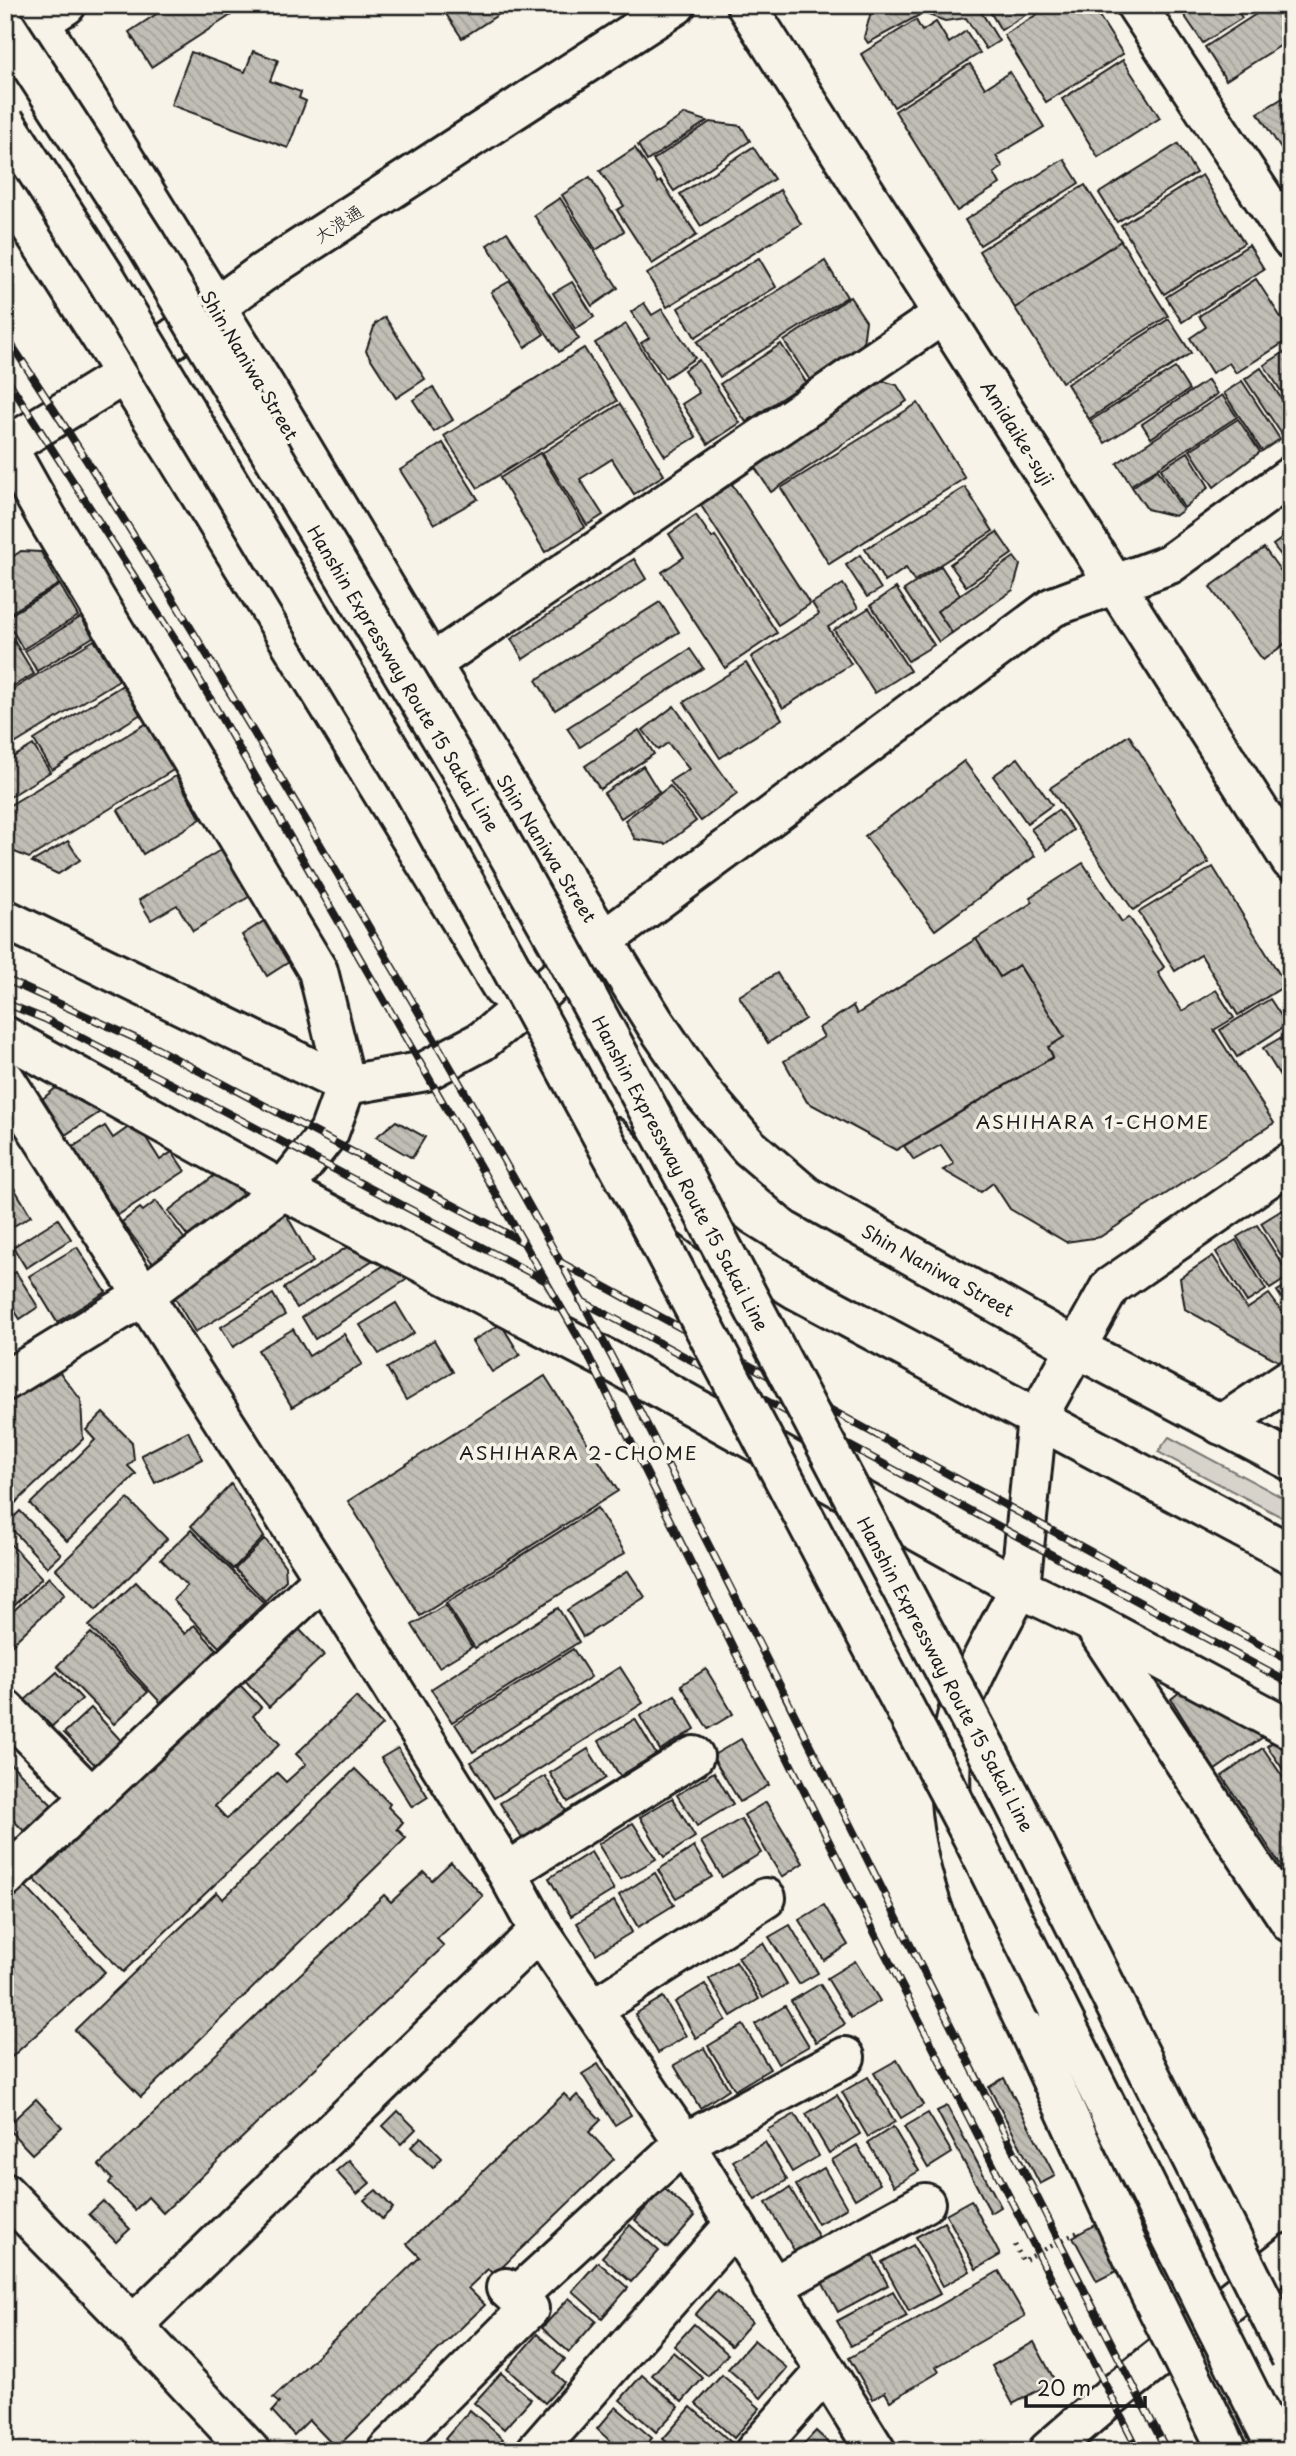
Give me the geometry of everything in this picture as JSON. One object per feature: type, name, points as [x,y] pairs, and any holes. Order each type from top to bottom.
[{"type":"main road","name":"大浪通","points":[[6,446],[125,374],[262,273],[676,5]]},
{"type":"main road","name":"Amidaike-suji","points":[[746,5],[1291,861]]},
{"type":"main road","points":[[1136,5],[1291,240]]},
{"type":"main road","name":"Shin Naniwa Street","points":[[35,14],[431,664],[654,1023],[703,1093],[758,1155],[806,1196],[1075,1347],[1291,1461]]},
{"type":"main road","name":"Hanshin Expressway Route 15 Sakai Line","points":[[35,14],[146,243],[459,767],[697,1200],[1014,1802],[1291,2357]]},
{"type":"main road","points":[[5,122],[111,287],[393,757],[493,935],[664,1250],[972,1836],[1278,2451]]},
{"type":"main road","points":[[5,186],[125,374],[517,1013],[601,1126],[664,1196],[730,1249],[797,1290],[1291,1554]]},
{"type":"main road","points":[[431,664],[942,315]]},
{"type":"main road","points":[[5,1381],[144,1296],[283,1191],[329,1132],[346,1085],[318,971],[6,446]]},
{"type":"main road","points":[[5,919],[346,1085],[426,1071],[482,1041],[604,940],[1053,607],[1170,564],[1291,476]]},
{"type":"main road","points":[[5,1036],[283,1191],[615,1364],[1020,1588],[1093,1623],[1291,1730]]},
{"type":"main road","points":[[5,1079],[324,1578],[507,1872],[539,1931],[684,2143],[876,2451]]},
{"type":"main road","points":[[1228,2451],[1141,2276],[989,1947],[952,1827],[950,1766],[957,1715],[986,1647],[1020,1588],[1037,1418],[1075,1347],[1110,1287],[1291,1163]]},
{"type":"main road","points":[[1221,1425],[1291,1378]]},
{"type":"main road","points":[[5,1878],[324,1578]]},
{"type":"main road","points":[[1093,1623],[1291,1923]]},
{"type":"main road","points":[[5,1709],[91,1796]]},
{"type":"main road","points":[[507,1872],[694,1756]]},
{"type":"main road","points":[[593,2009],[766,1898]]},
{"type":"main road","points":[[133,2325],[539,1931]]},
{"type":"main road","points":[[387,2451],[529,2309],[508,2289],[684,2143],[845,2057]]},
{"type":"main road","points":[[5,2193],[250,2451]]},
{"type":"main road","points":[[772,2287],[925,2203]]},
{"type":"main road","points":[[536,2451],[734,2225]]},
{"type":"main road","points":[[1048,2451],[1291,2253]]},
{"type":"main road","points":[[755,2451],[826,2371]]},
{"type":"path","points":[[1015,2245],[1023,2261],[1085,2228]]},
{"type":"shaded area","points":[[1169,1437],[1291,1502],[1291,1522],[1158,1452]]},
{"type":"building","points":[[170,5],[245,6],[151,67],[129,32]]},
{"type":"building","points":[[440,5],[513,5],[462,38]]},
{"type":"building","points":[[873,5],[977,5],[999,41],[986,49],[966,18],[945,21],[923,13],[868,43],[864,37]]},
{"type":"building","points":[[986,5],[1041,5],[1001,30]]},
{"type":"building","points":[[1052,5],[1092,5],[1123,54],[1046,102],[1004,35]]},
{"type":"building","points":[[1186,5],[1234,5],[1242,18],[1203,43],[1180,9]]},
{"type":"building","points":[[1270,5],[1291,5],[1291,39],[1226,80],[1205,47]]},
{"type":"building","points":[[916,20],[922,31],[936,22],[949,43],[966,31],[980,53],[894,107],[861,54]]},
{"type":"building","points":[[253,51],[278,60],[270,81],[301,92],[299,98],[306,101],[288,148],[171,105],[191,52],[245,72]]},
{"type":"building","points":[[1123,60],[1160,118],[1098,157],[1062,99]]},
{"type":"building","points":[[970,64],[985,88],[1010,72],[1044,127],[996,156],[1003,167],[994,173],[1000,184],[957,211],[895,111]]},
{"type":"building","points":[[1291,93],[1291,162],[1290,163],[1258,113]]},
{"type":"building","points":[[685,114],[707,121],[647,161],[638,145]]},
{"type":"building","points":[[710,122],[741,126],[750,141],[674,191],[653,160]]},
{"type":"building","points":[[1178,144],[1196,173],[1117,222],[1099,193]]},
{"type":"building","points":[[753,147],[774,179],[701,226],[680,194]]},
{"type":"building","points":[[635,148],[697,235],[652,264],[617,210],[624,206],[600,171]]},
{"type":"building","points":[[1064,159],[1079,183],[980,245],[965,220]]},
{"type":"building","points":[[1202,175],[1244,243],[1164,294],[1121,225]]},
{"type":"building","points":[[590,177],[624,231],[596,250],[562,195]]},
{"type":"building","points":[[1085,185],[1121,241],[1015,308],[979,251]]},
{"type":"building","points":[[780,190],[801,224],[667,307],[647,274]]},
{"type":"building","points":[[560,198],[618,288],[592,306],[534,215]]},
{"type":"building","points":[[507,232],[579,339],[559,352],[487,245]]},
{"type":"building","points":[[1121,241],[1168,316],[1062,382],[1015,308]]},
{"type":"building","points":[[1249,245],[1264,269],[1182,322],[1166,297]]},
{"type":"building","points":[[759,258],[776,287],[695,337],[678,308]]},
{"type":"building","points":[[825,261],[847,297],[720,377],[697,342]]},
{"type":"building","points":[[1256,279],[1291,333],[1291,338],[1236,373],[1229,363],[1212,373],[1190,338],[1206,327],[1199,316]]},
{"type":"building","points":[[510,281],[544,334],[525,347],[491,292]]},
{"type":"building","points":[[572,282],[594,317],[575,329],[553,293]]},
{"type":"building","points":[[850,297],[866,321],[863,344],[810,380],[784,341]]},
{"type":"building","points":[[644,303],[652,315],[662,309],[695,358],[665,378],[641,343],[649,338],[631,312]]},
{"type":"building","points":[[385,317],[425,379],[396,398],[366,351],[375,324]]},
{"type":"building","points":[[1169,319],[1191,353],[1089,419],[1067,384]]},
{"type":"building","points":[[626,324],[696,437],[665,456],[595,343]]},
{"type":"building","points":[[781,344],[806,382],[746,422],[720,384]]},
{"type":"building","points":[[584,348],[617,401],[478,488],[444,436]]},
{"type":"building","points":[[1291,348],[1291,406],[1264,365]]},
{"type":"building","points":[[699,360],[740,423],[708,444],[682,404],[699,393],[684,370]]},
{"type":"building","points":[[1175,368],[1189,390],[1105,443],[1090,421]]},
{"type":"building","points":[[1261,368],[1291,413],[1291,431],[1283,436],[1245,379]]},
{"type":"building","points":[[1208,380],[1217,394],[1151,438],[1142,424]]},
{"type":"building","points":[[883,381],[897,385],[907,401],[771,492],[754,466]]},
{"type":"building","points":[[1242,381],[1280,439],[1262,451],[1224,393]]},
{"type":"building","points":[[433,387],[453,420],[434,432],[413,400]]},
{"type":"building","points":[[1222,395],[1237,417],[1131,485],[1117,463]]},
{"type":"building","points":[[918,403],[965,478],[829,564],[781,488]]},
{"type":"building","points":[[620,404],[664,475],[634,494],[612,459],[580,479],[603,515],[587,525],[542,453]]},
{"type":"building","points":[[1238,419],[1260,452],[1214,487],[1190,450]]},
{"type":"building","points":[[443,443],[478,499],[434,524],[400,470]]},
{"type":"building","points":[[1188,452],[1209,487],[1184,508],[1161,469]]},
{"type":"building","points":[[540,453],[585,527],[545,552],[500,478]]},
{"type":"building","points":[[1158,470],[1183,510],[1175,516],[1147,509],[1132,487]]},
{"type":"building","points":[[732,484],[810,604],[778,625],[700,504]]},
{"type":"building","points":[[965,487],[993,531],[914,581],[906,568],[885,582],[865,549]]},
{"type":"building","points":[[696,515],[712,538],[715,536],[777,633],[725,668],[662,572],[684,557],[669,534]]},
{"type":"building","points":[[997,532],[1012,554],[966,586],[950,564]]},
{"type":"building","points":[[1291,532],[1291,568],[1273,545]]},
{"type":"building","points":[[1264,548],[1291,585],[1291,639],[1263,660],[1210,587]]},
{"type":"building","points":[[21,551],[41,552],[59,584],[5,616],[5,562]]},
{"type":"building","points":[[860,555],[881,589],[867,597],[846,565]]},
{"type":"building","points":[[1014,557],[1020,565],[1013,590],[952,633],[937,611]]},
{"type":"building","points":[[634,559],[646,579],[523,659],[511,639]]},
{"type":"building","points":[[941,566],[960,595],[937,611],[952,633],[939,642],[904,590]]},
{"type":"building","points":[[843,584],[858,608],[828,627],[851,664],[783,708],[751,657],[819,614],[812,603]]},
{"type":"building","points":[[60,585],[78,616],[23,649],[5,618]]},
{"type":"building","points":[[896,588],[934,645],[908,661],[871,605]]},
{"type":"building","points":[[660,602],[679,632],[555,710],[536,680]]},
{"type":"building","points":[[869,608],[910,671],[875,693],[834,630]]},
{"type":"building","points":[[81,617],[93,637],[37,671],[25,651]]},
{"type":"building","points":[[5,626],[34,674],[5,691]]},
{"type":"building","points":[[94,640],[119,680],[8,748],[5,744],[5,694]]},
{"type":"building","points":[[690,649],[703,668],[580,747],[567,728]]},
{"type":"building","points":[[746,663],[782,719],[720,758],[684,702]]},
{"type":"building","points":[[123,685],[141,714],[52,770],[34,740]]},
{"type":"building","points":[[674,706],[737,794],[701,821],[670,781],[689,769],[668,743],[658,750],[643,730]]},
{"type":"building","points":[[147,723],[175,769],[29,858],[5,848],[5,808]]},
{"type":"building","points":[[639,730],[654,754],[600,789],[585,766]]},
{"type":"building","points":[[1129,735],[1209,863],[1133,910],[1050,788]]},
{"type":"building","points":[[33,745],[50,772],[5,800],[5,762]]},
{"type":"building","points":[[1018,758],[1052,805],[1027,823],[993,776]]},
{"type":"building","points":[[964,761],[1035,856],[935,930],[865,836]]},
{"type":"building","points":[[643,766],[659,792],[621,818],[604,793]]},
{"type":"building","points":[[176,776],[201,819],[143,854],[118,810]]},
{"type":"building","points":[[670,786],[696,821],[666,844],[635,839],[625,820]]},
{"type":"building","points":[[1058,810],[1073,830],[1047,850],[1031,829]]},
{"type":"building","points":[[68,841],[80,860],[58,874],[32,862]]},
{"type":"building","points":[[222,849],[252,895],[193,931],[177,905],[151,920],[139,900]]},
{"type":"building","points":[[1083,863],[1122,922],[1129,917],[1164,967],[1158,973],[1182,1011],[1216,990],[1234,1018],[1214,1030],[1274,1123],[1100,1237],[1066,1242],[1010,1209],[993,1183],[981,1192],[943,1170],[954,1164],[941,1145],[914,1160],[904,1146],[1053,1057],[1048,1047],[1064,1037],[1019,965],[1000,977],[976,939],[1033,902],[1030,897]]},
{"type":"building","points":[[1213,867],[1286,985],[1238,1015],[1201,955],[1175,971],[1139,912]]},
{"type":"building","points":[[264,921],[289,962],[267,976],[242,935]]},
{"type":"building","points":[[976,939],[1000,977],[1019,965],[1064,1037],[1048,1047],[1053,1057],[896,1150],[807,1102],[784,1061],[824,1037],[819,1028],[853,1006],[857,1014]]},
{"type":"building","points":[[777,973],[805,1019],[768,1043],[739,996]]},
{"type":"building","points":[[1270,999],[1287,1025],[1237,1057],[1220,1030]]},
{"type":"building","points":[[1280,1038],[1291,1056],[1291,1094],[1263,1048]]},
{"type":"building","points":[[57,1087],[103,1110],[62,1137],[40,1101]]},
{"type":"building","points":[[396,1121],[425,1137],[412,1158],[376,1137]]},
{"type":"building","points":[[136,1122],[160,1160],[172,1152],[185,1171],[118,1215],[73,1147],[105,1126],[113,1138]]},
{"type":"building","points":[[223,1169],[245,1198],[190,1239],[168,1211]]},
{"type":"building","points":[[5,1173],[31,1216],[5,1231]]},
{"type":"building","points":[[156,1201],[189,1245],[157,1269],[122,1222],[140,1208],[143,1211]]},
{"type":"building","points":[[283,1209],[313,1262],[195,1332],[172,1293]]},
{"type":"building","points":[[1282,1210],[1291,1224],[1291,1271],[1261,1223]]},
{"type":"building","points":[[58,1219],[71,1239],[26,1268],[13,1247]]},
{"type":"building","points":[[1257,1225],[1290,1276],[1270,1289],[1237,1237]]},
{"type":"building","points":[[358,1240],[381,1255],[297,1308],[284,1288]]},
{"type":"building","points":[[1236,1240],[1266,1290],[1247,1302],[1216,1252]]},
{"type":"building","points":[[77,1247],[106,1292],[57,1322],[29,1276]]},
{"type":"building","points":[[1213,1256],[1247,1309],[1269,1294],[1291,1324],[1291,1355],[1280,1362],[1185,1309],[1180,1278]]},
{"type":"building","points":[[391,1261],[412,1276],[315,1339],[302,1317]]},
{"type":"building","points":[[16,1272],[38,1307],[20,1319],[5,1296],[5,1279]]},
{"type":"building","points":[[1291,1283],[1291,1313],[1277,1291]]},
{"type":"building","points":[[273,1294],[285,1315],[233,1347],[221,1327]]},
{"type":"building","points":[[396,1303],[414,1333],[379,1354],[360,1325]]},
{"type":"building","points":[[501,1324],[520,1355],[492,1372],[472,1341]]},
{"type":"building","points":[[293,1329],[309,1356],[344,1334],[362,1364],[292,1407],[258,1350]]},
{"type":"building","points":[[434,1340],[453,1372],[406,1400],[387,1368]]},
{"type":"building","points":[[58,1370],[81,1400],[83,1439],[5,1513],[5,1402]]},
{"type":"building","points":[[545,1376],[618,1491],[420,1616],[348,1501]]},
{"type":"building","points":[[103,1413],[132,1442],[134,1460],[128,1466],[136,1474],[67,1541],[30,1504],[95,1440],[86,1430]]},
{"type":"building","points":[[188,1431],[202,1459],[155,1483],[141,1455]]},
{"type":"building","points":[[231,1484],[264,1537],[233,1569],[191,1526]]},
{"type":"building","points":[[128,1499],[167,1539],[96,1610],[56,1569]]},
{"type":"building","points":[[597,1508],[625,1553],[475,1648],[446,1603]]},
{"type":"building","points":[[20,1511],[61,1554],[47,1567],[7,1524]]},
{"type":"building","points":[[191,1530],[264,1603],[219,1647],[173,1600],[187,1586],[161,1559]]},
{"type":"building","points":[[5,1538],[42,1578],[5,1614]]},
{"type":"building","points":[[265,1539],[285,1566],[286,1580],[265,1601],[235,1569]]},
{"type":"building","points":[[628,1571],[645,1597],[583,1637],[567,1610]]},
{"type":"building","points":[[49,1577],[65,1594],[10,1646],[5,1641],[5,1619]]},
{"type":"building","points":[[136,1582],[185,1634],[194,1625],[218,1651],[162,1704],[89,1626]]},
{"type":"building","points":[[445,1605],[472,1647],[439,1667],[412,1625]]},
{"type":"building","points":[[558,1608],[579,1642],[452,1722],[431,1689]]},
{"type":"building","points":[[297,1627],[324,1655],[269,1707],[243,1678]]},
{"type":"building","points":[[91,1633],[148,1692],[114,1724],[57,1666]]},
{"type":"building","points":[[573,1649],[591,1677],[473,1752],[455,1724]]},
{"type":"building","points":[[620,1667],[643,1703],[494,1798],[471,1762]]},
{"type":"building","points":[[706,1669],[733,1714],[708,1729],[681,1685]]},
{"type":"building","points":[[57,1672],[82,1699],[50,1728],[24,1701]]},
{"type":"building","points":[[238,1683],[261,1707],[253,1716],[280,1744],[215,1806],[227,1819],[277,1773],[286,1782],[306,1764],[296,1754],[356,1697],[382,1725],[123,1972],[33,1878]]},
{"type":"building","points":[[1181,1691],[1263,1737],[1215,1770],[1171,1699]]},
{"type":"building","points":[[675,1695],[695,1729],[660,1750],[640,1716]]},
{"type":"building","points":[[91,1708],[124,1744],[97,1767],[64,1733]]},
{"type":"building","points":[[635,1719],[656,1754],[620,1776],[599,1741]]},
{"type":"building","points":[[741,1739],[769,1785],[740,1802],[712,1756]]},
{"type":"building","points":[[1276,1740],[1291,1748],[1291,1781],[1267,1746]]},
{"type":"building","points":[[398,1748],[428,1797],[412,1807],[381,1758]]},
{"type":"building","points":[[1263,1748],[1291,1789],[1289,1878],[1222,1776]]},
{"type":"building","points":[[588,1749],[606,1778],[568,1802],[550,1773]]},
{"type":"building","points":[[5,1758],[52,1805],[25,1832],[5,1812]]},
{"type":"building","points":[[355,1769],[390,1804],[388,1807],[403,1822],[397,1829],[406,1838],[141,2097],[75,2030],[217,1892],[223,1899]]},
{"type":"building","points":[[714,1772],[733,1804],[697,1826],[677,1795]]},
{"type":"building","points":[[545,1776],[567,1813],[523,1840],[500,1803]]},
{"type":"building","points":[[672,1798],[695,1837],[664,1857],[640,1817]]},
{"type":"building","points":[[766,1802],[803,1863],[782,1877],[744,1815]]},
{"type":"building","points":[[741,1819],[761,1853],[722,1877],[701,1842]]},
{"type":"building","points":[[633,1823],[656,1859],[620,1880],[598,1844]]},
{"type":"building","points":[[5,1827],[18,1841],[5,1853]]},
{"type":"building","points":[[694,1847],[712,1877],[676,1898],[658,1870]]},
{"type":"building","points":[[591,1852],[614,1890],[571,1916],[549,1878]]},
{"type":"building","points":[[451,1862],[483,1896],[437,1939],[444,1946],[163,2213],[148,2197],[135,2210],[109,2183],[112,2179],[99,2165],[384,1895],[391,1902],[424,1872],[432,1880]]},
{"type":"building","points":[[655,1873],[674,1905],[638,1927],[619,1895]]},
{"type":"building","points":[[25,1886],[105,1972],[5,2063],[5,1905]]},
{"type":"building","points":[[614,1901],[632,1932],[596,1954],[577,1923]]},
{"type":"building","points":[[824,1905],[848,1945],[824,1960],[799,1920]]},
{"type":"building","points":[[790,1925],[818,1973],[799,1984],[769,1937]]},
{"type":"building","points":[[763,1943],[787,1984],[763,1998],[738,1957]]},
{"type":"building","points":[[855,1961],[880,2001],[851,2018],[827,1978]]},
{"type":"building","points":[[736,1962],[759,1999],[731,2016],[709,1979]]},
{"type":"building","points":[[705,1984],[726,2020],[696,2038],[675,2002]]},
{"type":"building","points":[[820,1984],[845,2024],[816,2042],[791,2001]]},
{"type":"building","points":[[663,1997],[686,2036],[658,2053],[635,2014]]},
{"type":"building","points":[[785,2006],[809,2046],[778,2064],[755,2024]]},
{"type":"building","points":[[743,2025],[770,2069],[735,2090],[708,2046]]},
{"type":"building","points":[[704,2048],[729,2089],[700,2108],[674,2065]]},
{"type":"building","points":[[897,2060],[923,2105],[901,2118],[874,2073]]},
{"type":"building","points":[[598,2064],[631,2115],[615,2125],[582,2074]]},
{"type":"building","points":[[868,2077],[895,2122],[868,2137],[842,2092]]},
{"type":"building","points":[[1004,2078],[1055,2176],[1040,2184],[989,2087]]},
{"type":"building","points":[[564,2094],[571,2101],[577,2095],[601,2120],[589,2132],[614,2159],[494,2275],[488,2269],[468,2288],[485,2305],[336,2448],[309,2420],[294,2435],[272,2411],[279,2403],[273,2398],[420,2257],[407,2244]]},
{"type":"building","points":[[837,2095],[860,2134],[829,2153],[806,2114]]},
{"type":"building","points":[[36,2099],[62,2127],[32,2154],[6,2127]]},
{"type":"building","points":[[947,2106],[1001,2207],[991,2213],[937,2111]]},
{"type":"building","points":[[398,2111],[416,2129],[401,2144],[383,2126]]},
{"type":"building","points":[[928,2113],[952,2153],[928,2168],[904,2127]]},
{"type":"building","points":[[795,2114],[819,2156],[792,2172],[767,2130]]},
{"type":"building","points":[[893,2127],[919,2171],[894,2186],[868,2143]]},
{"type":"building","points":[[421,2137],[442,2158],[433,2168],[411,2147]]},
{"type":"building","points":[[765,2142],[787,2180],[755,2200],[733,2161]]},
{"type":"building","points":[[857,2145],[880,2184],[855,2199],[832,2160]]},
{"type":"building","points":[[349,2160],[370,2183],[357,2194],[336,2171]]},
{"type":"building","points":[[824,2168],[847,2208],[818,2224],[796,2185]]},
{"type":"building","points":[[664,2188],[695,2216],[667,2248],[635,2220]]},
{"type":"building","points":[[790,2188],[821,2241],[797,2255],[766,2203]]},
{"type":"building","points":[[376,2190],[393,2208],[382,2219],[364,2200]]},
{"type":"building","points":[[971,2200],[1000,2255],[976,2269],[946,2214]]},
{"type":"building","points":[[103,2201],[130,2229],[116,2242],[89,2214]]},
{"type":"building","points":[[944,2222],[970,2271],[943,2286],[916,2237]]},
{"type":"building","points":[[1098,2223],[1122,2268],[1097,2281],[1073,2237]]},
{"type":"building","points":[[630,2225],[659,2251],[631,2282],[602,2257]]},
{"type":"building","points":[[913,2245],[940,2294],[909,2311],[882,2262]]},
{"type":"building","points":[[872,2255],[888,2285],[838,2312],[822,2282]]},
{"type":"building","points":[[598,2262],[628,2288],[602,2318],[572,2291]]},
{"type":"building","points":[[999,2271],[1025,2316],[936,2367],[939,2372],[890,2401],[885,2392],[873,2399],[849,2358]]},
{"type":"building","points":[[717,2290],[752,2322],[731,2346],[695,2315]]},
{"type":"building","points":[[893,2291],[907,2316],[851,2346],[837,2321]]},
{"type":"building","points":[[569,2298],[596,2321],[569,2352],[542,2328]]},
{"type":"building","points":[[694,2324],[728,2354],[708,2376],[674,2346]]},
{"type":"building","points":[[537,2334],[565,2359],[554,2373],[564,2382],[545,2403],[507,2369]]},
{"type":"building","points":[[754,2340],[787,2368],[761,2398],[728,2369]]},
{"type":"building","points":[[1034,2342],[1055,2381],[1013,2404],[992,2366]]},
{"type":"building","points":[[673,2352],[703,2378],[682,2402],[652,2375]]},
{"type":"building","points":[[501,2373],[531,2399],[504,2429],[474,2403]]},
{"type":"building","points":[[642,2375],[679,2407],[656,2432],[620,2400]]},
{"type":"building","points":[[722,2375],[760,2408],[734,2438],[696,2404]]},
{"type":"building","points":[[616,2407],[652,2438],[641,2451],[621,2451],[597,2429]]},
{"type":"building","points":[[691,2407],[732,2443],[725,2451],[677,2451],[663,2439]]},
{"type":"building","points":[[470,2410],[503,2439],[493,2451],[459,2451],[445,2439]]},
{"type":"building","points":[[816,2431],[838,2451],[797,2451]]},
{"type":"railway","points":[[5,335],[136,538],[261,744],[552,1246],[688,1504],[1167,2451]]},
{"type":"railway","points":[[5,376],[188,660],[585,1349],[863,1910],[1139,2451]]},
{"type":"railway","points":[[5,979],[150,1045],[523,1242]]},
{"type":"railway","points":[[5,1003],[45,1019],[546,1281]]},
{"type":"railway","points":[[560,1262],[1291,1661]]},
{"type":"railway","points":[[580,1300],[1291,1684]]},
{"type":"district","name":"ASHIHARA 1-CHOME","points":[[1093,1121]]},
{"type":"district","name":"ASHIHARA 2-CHOME","points":[[579,1452]]}]
